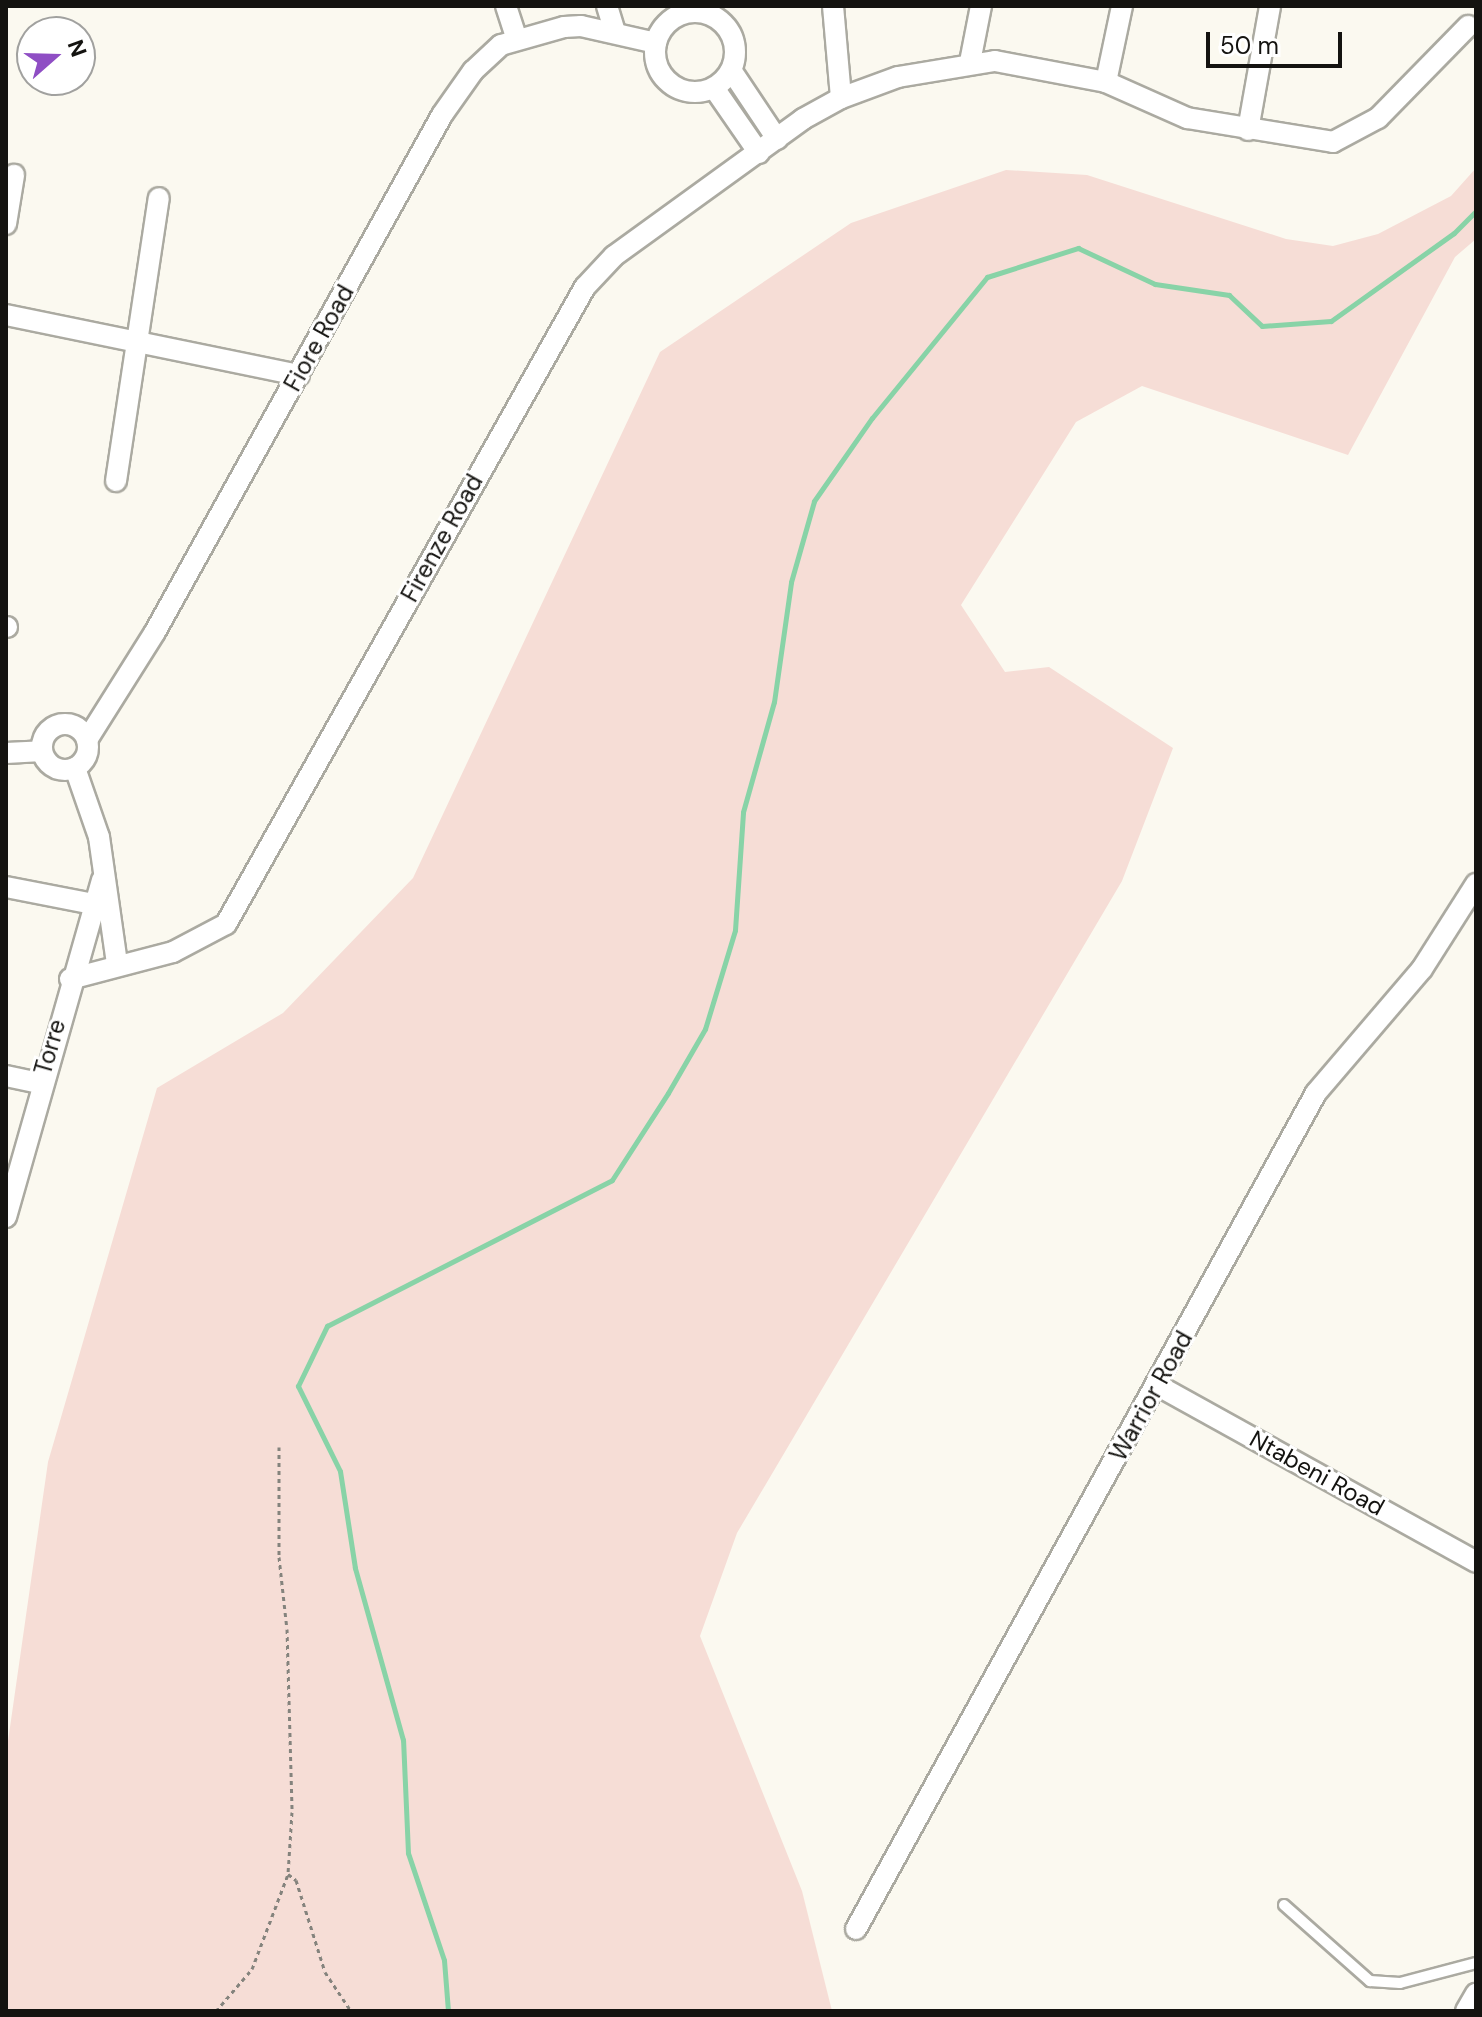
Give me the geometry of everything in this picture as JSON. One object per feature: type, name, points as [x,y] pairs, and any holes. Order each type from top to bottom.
[{"type":"street","points":[[506,6],[516,37]]},
{"type":"street","points":[[607,6],[615,33]]},
{"type":"street","points":[[833,6],[841,98]]},
{"type":"street","points":[[970,62],[981,6]]},
{"type":"street","points":[[1106,82],[1122,6]]},
{"type":"street","points":[[1248,130],[1270,6]]},
{"type":"street","points":[[731,70],[714,88],[689,93],[676,88],[658,69],[656,43],[669,21],[693,9],[716,12],[731,35],[731,70],[777,139]]},
{"type":"street","name":"Fiore Road","points":[[75,768],[87,753],[87,740],[140,657],[454,96],[483,59],[516,37],[581,26],[656,43]]},
{"type":"street","name":"Firenze Road","points":[[70,979],[117,963],[173,952],[226,924],[571,308],[614,256],[777,139],[841,98],[918,71],[970,62],[1014,63],[1106,82],[1187,118],[1333,142],[1354,134],[1378,118],[1468,26]]},
{"type":"street","points":[[714,88],[759,153]]},
{"type":"street","points":[[6,224],[14,175]]},
{"type":"street","points":[[116,481],[159,198]]},
{"type":"street","points":[[6,315],[299,375]]},
{"type":"street","points":[[42,751],[47,733],[64,724],[82,731],[87,740]]},
{"type":"street","points":[[6,753],[42,751]]},
{"type":"street","points":[[42,751],[55,768],[75,768]]},
{"type":"street","name":"Torre","points":[[75,768],[96,823],[102,879],[101,905],[117,963]]},
{"type":"street","name":"Warrior Road","points":[[856,1929],[1316,1093],[1422,969],[1476,884]]},
{"type":"street","points":[[6,887],[101,905]]},
{"type":"street","name":"Torre","points":[[6,1217],[70,979],[101,905]]},
{"type":"street","points":[[6,1076],[40,1083]]},
{"type":"street","name":"Ntabeni Road","points":[[1157,1385],[1476,1562]]},
{"type":"street","points":[[1466,2011],[1476,1994]]},
{"type":"lane","points":[[1284,1905],[1370,1981],[1400,1983],[1476,1963]]},
{"type":"path","points":[[216,2011],[252,1969],[288,1874],[292,1812],[287,1629],[279,1557],[279,1447]]},
{"type":"path","points":[[288,1874],[301,1892],[325,1972],[351,2011]]},
{"type":"shaded area","points":[[1476,168],[1476,239],[1455,257],[1348,455],[1142,386],[1076,422],[961,605],[1005,672],[1049,667],[1173,748],[1122,881],[737,1533],[700,1636],[802,1891],[832,2011],[6,2011],[6,1755],[48,1462],[157,1088],[283,1013],[413,878],[660,352],[851,223],[1006,170],[1087,175],[1286,239],[1333,246],[1378,234],[1451,196]]},
{"type":"waterway","points":[[448,2011],[444,1960],[408,1853],[403,1740],[355,1568],[340,1471],[298,1386],[327,1326],[612,1180],[668,1093],[705,1029],[735,930],[743,812],[774,702],[791,582],[814,501],[872,418],[987,277],[1078,248],[1155,284],[1229,295],[1262,326],[1331,321],[1454,233],[1476,211]]}]
